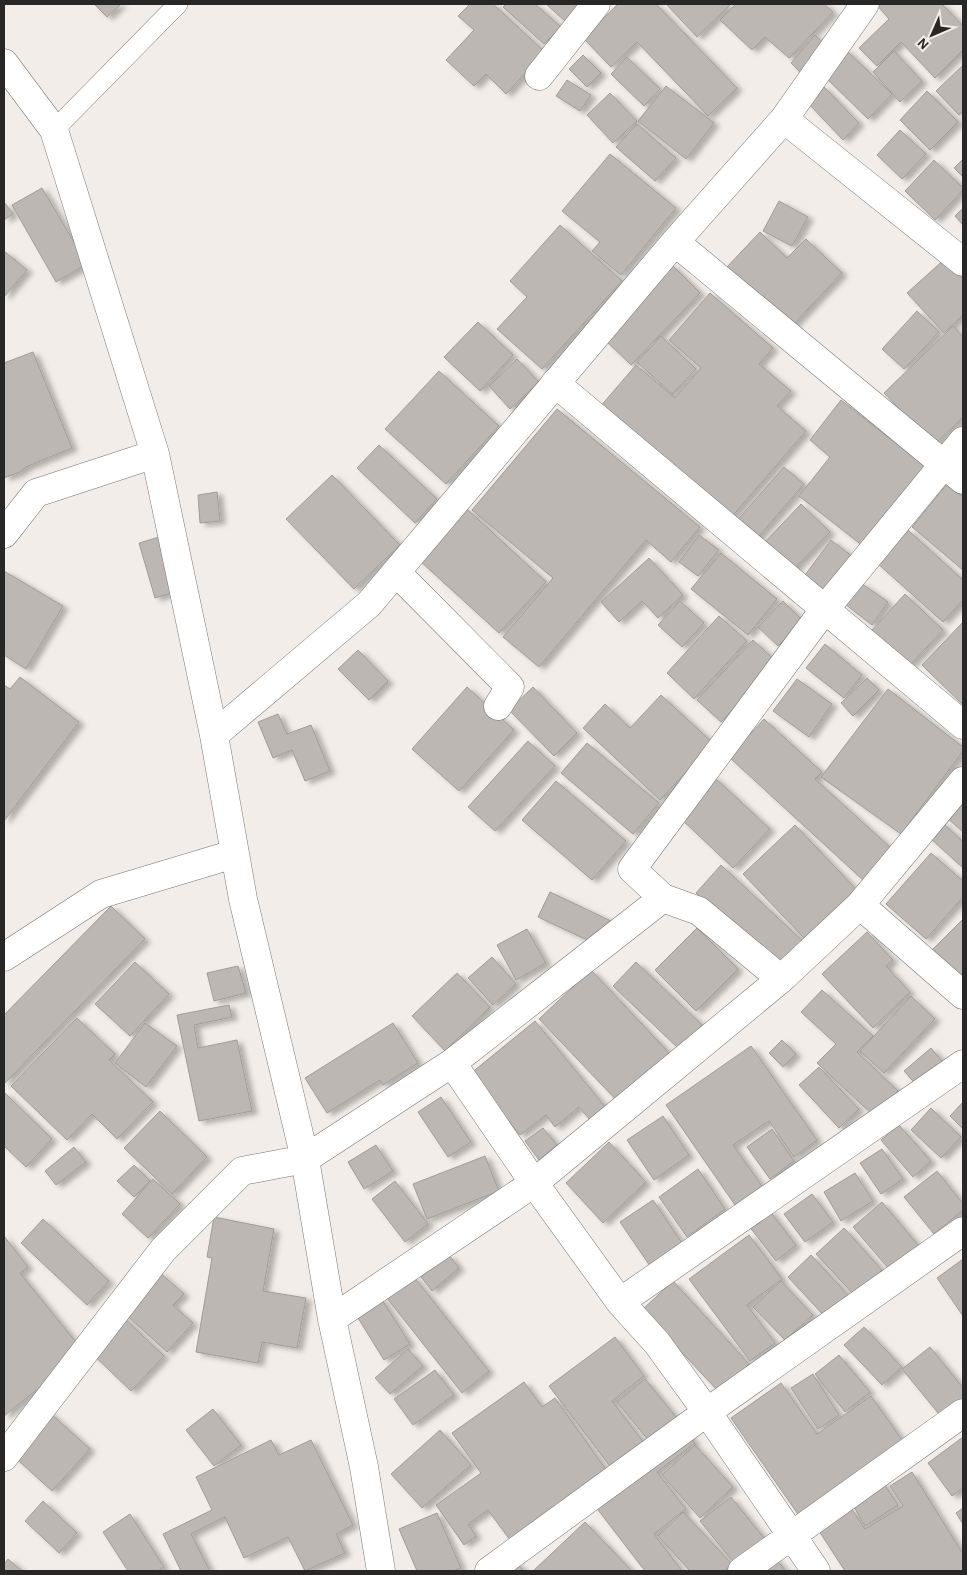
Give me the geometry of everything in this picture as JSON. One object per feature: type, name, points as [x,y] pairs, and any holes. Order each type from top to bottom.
[{"type":"street","points":[[539,76],[596,4]]},
{"type":"street","points":[[214,735],[369,604],[675,242],[784,119],[865,4]]},
{"type":"street","points":[[4,63],[54,130],[154,454],[214,735],[245,908],[305,1159],[332,1319],[364,1467],[381,1571]]},
{"type":"street","points":[[784,119],[963,262]]},
{"type":"street","points":[[675,242],[954,472]]},
{"type":"street","points":[[555,383],[963,725]]},
{"type":"street","points":[[781,980],[699,911],[663,898],[632,869],[824,610],[954,472],[963,441]]},
{"type":"street","points":[[4,534],[36,493],[154,454]]},
{"type":"street","points":[[396,572],[510,687],[498,706]]},
{"type":"street","points":[[332,1319],[534,1183],[781,980],[860,905],[963,781]]},
{"type":"street","points":[[4,957],[101,894],[234,854]]},
{"type":"street","points":[[4,1457],[163,1250],[242,1171],[305,1159],[452,1063],[663,898]]},
{"type":"street","points":[[860,905],[963,994]]},
{"type":"street","points":[[452,1063],[534,1183],[620,1302],[658,1343],[816,1571]]},
{"type":"street","points":[[620,1302],[963,1064]]},
{"type":"street","points":[[489,1571],[707,1412],[963,1231]]},
{"type":"street","points":[[742,1571],[963,1413]]},
{"type":"lane","points":[[54,130],[178,4]]},
{"type":"building","points":[[94,4],[121,4],[107,17]]},
{"type":"building","points":[[470,4],[493,4],[545,52],[506,94],[486,74],[474,86],[446,60],[474,30],[458,16]]},
{"type":"building","points":[[506,4],[535,4],[561,27],[544,44],[503,7]]},
{"type":"building","points":[[546,4],[581,4],[566,22]]},
{"type":"building","points":[[618,4],[656,4],[737,88],[708,116],[637,42],[611,67],[583,38]]},
{"type":"building","points":[[666,4],[731,4],[697,37]]},
{"type":"building","points":[[736,4],[824,4],[833,12],[789,58],[765,37],[752,50],[720,20]]},
{"type":"building","points":[[876,4],[942,4],[963,26],[963,50],[935,78],[901,42],[877,66],[859,48],[889,19]]},
{"type":"building","points":[[815,35],[828,47],[803,75],[791,63]]},
{"type":"building","points":[[845,49],[892,94],[868,119],[821,73]]},
{"type":"building","points":[[894,51],[922,81],[900,102],[873,72]]},
{"type":"building","points":[[583,55],[601,73],[587,87],[569,69]]},
{"type":"building","points":[[627,57],[660,89],[644,106],[611,74]]},
{"type":"building","points":[[963,65],[963,111],[959,115],[936,91]]},
{"type":"building","points":[[567,80],[591,95],[580,111],[556,96]]},
{"type":"building","points":[[666,86],[714,123],[686,159],[638,121]]},
{"type":"building","points":[[823,86],[859,123],[843,140],[807,102]]},
{"type":"building","points":[[927,91],[958,122],[930,150],[900,120]]},
{"type":"building","points":[[610,93],[637,121],[613,143],[587,115]]},
{"type":"building","points":[[637,124],[676,158],[655,181],[616,147]]},
{"type":"building","points":[[900,130],[926,154],[902,179],[877,155]]},
{"type":"building","points":[[610,154],[676,208],[621,275],[592,251],[600,242],[562,211]]},
{"type":"building","points":[[963,159],[963,177],[954,168]]},
{"type":"building","points":[[934,160],[963,188],[935,220],[905,191]]},
{"type":"building","points":[[42,188],[87,264],[56,282],[12,205]]},
{"type":"building","points":[[779,201],[808,217],[792,246],[763,231]]},
{"type":"building","points":[[4,202],[13,214],[4,220]]},
{"type":"building","points":[[963,208],[963,225],[955,216]]},
{"type":"building","points":[[560,225],[622,281],[542,369],[497,329],[527,297],[510,281]]},
{"type":"building","points":[[760,232],[787,258],[806,239],[842,273],[789,329],[726,268]]},
{"type":"building","points":[[4,251],[27,270],[4,297]]},
{"type":"building","points":[[948,256],[963,272],[963,315],[944,333],[907,293]]},
{"type":"building","points":[[671,264],[700,293],[631,365],[602,337]]},
{"type":"building","points":[[710,293],[773,348],[759,364],[791,391],[777,406],[806,431],[730,519],[599,408],[636,365],[675,398],[701,368],[669,340]]},
{"type":"building","points":[[917,311],[939,332],[904,369],[882,349]]},
{"type":"building","points":[[478,322],[513,355],[480,391],[444,357]]},
{"type":"building","points":[[953,326],[963,337],[963,417],[934,445],[884,393]]},
{"type":"building","points":[[661,336],[696,369],[672,394],[637,362]]},
{"type":"building","points":[[33,352],[72,448],[4,478],[4,363]]},
{"type":"building","points":[[517,359],[539,382],[510,409],[489,386]]},
{"type":"building","points":[[439,371],[499,426],[446,484],[385,429]]},
{"type":"building","points":[[841,400],[926,467],[863,546],[799,496],[830,457],[810,440]]},
{"type":"building","points":[[557,409],[700,527],[671,562],[646,540],[539,667],[503,637],[553,578],[472,510]]},
{"type":"building","points":[[379,445],[437,499],[415,523],[357,468]]},
{"type":"building","points":[[784,467],[804,484],[753,543],[733,525]]},
{"type":"building","points":[[332,475],[400,545],[354,589],[286,519]]},
{"type":"building","points":[[947,484],[963,497],[963,570],[912,527]]},
{"type":"building","points":[[217,492],[220,521],[200,523],[198,495]]},
{"type":"building","points":[[801,504],[830,532],[791,572],[762,545]]},
{"type":"building","points":[[466,508],[546,582],[499,633],[419,560]]},
{"type":"building","points":[[908,530],[963,580],[963,600],[943,622],[877,563]]},
{"type":"building","points":[[699,535],[719,550],[698,576],[679,562]]},
{"type":"building","points":[[159,537],[175,592],[155,598],[139,543]]},
{"type":"building","points":[[831,540],[853,557],[825,596],[802,579]]},
{"type":"building","points":[[721,553],[777,599],[748,635],[691,589]]},
{"type":"building","points":[[649,558],[683,595],[658,618],[642,601],[619,622],[601,602]]},
{"type":"building","points":[[4,571],[63,606],[26,669],[4,655]]},
{"type":"building","points":[[861,583],[888,602],[872,625],[845,604]]},
{"type":"building","points":[[905,594],[943,630],[909,666],[871,631]]},
{"type":"building","points":[[680,601],[704,623],[682,647],[658,625]]},
{"type":"building","points":[[783,601],[803,621],[778,646],[758,627]]},
{"type":"building","points":[[719,616],[747,641],[694,699],[667,673]]},
{"type":"building","points":[[963,622],[963,705],[922,665]]},
{"type":"building","points":[[753,640],[777,662],[721,722],[697,700]]},
{"type":"building","points":[[825,644],[862,675],[844,698],[806,668]]},
{"type":"building","points":[[358,650],[388,681],[369,700],[338,669]]},
{"type":"building","points":[[20,677],[79,722],[4,821],[4,685],[10,689]]},
{"type":"building","points":[[867,678],[879,690],[853,716],[841,703]]},
{"type":"building","points":[[797,679],[832,704],[809,737],[773,711]]},
{"type":"building","points":[[467,687],[514,730],[459,791],[412,749]]},
{"type":"building","points":[[533,687],[577,733],[554,756],[509,710]]},
{"type":"building","points":[[888,689],[963,747],[963,751],[901,834],[821,777]]},
{"type":"building","points":[[661,695],[713,743],[660,800],[583,728],[605,704],[630,728]]},
{"type":"building","points":[[278,714],[287,734],[311,725],[330,771],[305,781],[292,750],[273,758],[258,722]]},
{"type":"building","points":[[764,719],[822,772],[815,779],[892,849],[863,880],[729,757]]},
{"type":"building","points":[[528,741],[555,766],[495,831],[468,807]]},
{"type":"building","points":[[587,743],[659,803],[633,834],[561,773]]},
{"type":"building","points":[[713,776],[770,829],[733,868],[677,815]]},
{"type":"building","points":[[556,781],[626,841],[592,880],[522,820]]},
{"type":"building","points":[[963,796],[963,832],[945,816]]},
{"type":"building","points":[[942,822],[963,842],[963,868],[929,837]]},
{"type":"building","points":[[795,825],[856,889],[804,938],[743,874]]},
{"type":"building","points":[[931,853],[963,881],[963,897],[926,939],[886,904]]},
{"type":"building","points":[[721,865],[806,944],[780,971],[696,893]]},
{"type":"building","points":[[550,892],[611,921],[600,946],[538,917]]},
{"type":"building","points":[[111,906],[145,939],[4,1084],[4,1015]]},
{"type":"building","points":[[963,919],[963,984],[930,952]]},
{"type":"building","points":[[697,928],[738,969],[696,1011],[655,970]]},
{"type":"building","points":[[527,929],[546,963],[516,980],[497,945]]},
{"type":"building","points":[[867,932],[893,960],[886,966],[910,992],[873,1028],[822,974]]},
{"type":"building","points":[[492,957],[516,984],[493,1005],[468,978]]},
{"type":"building","points":[[135,962],[169,994],[130,1036],[95,1004]]},
{"type":"building","points":[[636,962],[702,1025],[679,1049],[613,986]]},
{"type":"building","points":[[238,966],[246,993],[214,1001],[207,973]]},
{"type":"building","points":[[591,970],[673,1057],[621,1105],[539,1019]]},
{"type":"building","points":[[457,973],[490,1007],[445,1051],[412,1016]]},
{"type":"building","points":[[822,990],[873,1036],[857,1052],[898,1091],[874,1116],[817,1063],[836,1044],[801,1012]]},
{"type":"building","points":[[911,996],[935,1019],[884,1073],[860,1051]]},
{"type":"building","points":[[229,1005],[232,1017],[194,1025],[198,1048],[237,1040],[252,1111],[199,1121],[177,1015]]},
{"type":"building","points":[[77,1018],[115,1054],[109,1060],[153,1102],[117,1139],[92,1114],[67,1140],[11,1086]]},
{"type":"building","points":[[535,1021],[607,1109],[591,1121],[579,1107],[555,1127],[546,1115],[520,1135],[470,1074]]},
{"type":"building","points":[[145,1023],[177,1046],[146,1087],[115,1063]]},
{"type":"building","points":[[393,1023],[418,1063],[383,1085],[380,1080],[327,1113],[305,1078]]},
{"type":"building","points":[[782,1040],[796,1054],[783,1067],[769,1053]]},
{"type":"building","points":[[751,1046],[817,1140],[794,1157],[769,1121],[733,1145],[762,1186],[735,1205],[666,1105]]},
{"type":"building","points":[[931,1048],[946,1066],[920,1089],[904,1071]]},
{"type":"building","points":[[819,1067],[859,1109],[839,1128],[799,1085]]},
{"type":"building","points":[[4,1092],[52,1139],[26,1167],[4,1146]]},
{"type":"building","points":[[441,1097],[471,1142],[448,1157],[418,1112]]},
{"type":"building","points":[[963,1102],[963,1129],[950,1116]]},
{"type":"building","points":[[931,1108],[961,1137],[941,1158],[911,1130]]},
{"type":"building","points":[[160,1111],[207,1157],[172,1194],[124,1148]]},
{"type":"building","points":[[663,1116],[689,1155],[654,1180],[627,1140]]},
{"type":"building","points":[[899,1125],[931,1161],[913,1177],[881,1140]]},
{"type":"building","points":[[543,1128],[557,1145],[539,1160],[525,1141]]},
{"type":"building","points":[[772,1129],[794,1161],[770,1179],[747,1147]]},
{"type":"building","points":[[609,1142],[646,1182],[603,1223],[566,1183]]},
{"type":"building","points":[[376,1145],[393,1171],[364,1189],[348,1162]]},
{"type":"building","points":[[74,1147],[86,1162],[56,1185],[45,1171]]},
{"type":"building","points":[[882,1149],[903,1179],[881,1194],[860,1163]]},
{"type":"building","points":[[485,1156],[499,1191],[427,1219],[413,1184]]},
{"type":"building","points":[[134,1165],[150,1181],[134,1197],[117,1181]]},
{"type":"building","points":[[698,1169],[725,1209],[687,1237],[659,1197]]},
{"type":"building","points":[[937,1171],[963,1204],[963,1210],[934,1234],[904,1197]]},
{"type":"building","points":[[855,1173],[873,1201],[841,1221],[824,1192]]},
{"type":"building","points":[[153,1179],[180,1204],[148,1238],[122,1214]]},
{"type":"building","points":[[395,1181],[428,1224],[405,1242],[372,1199]]},
{"type":"building","points":[[812,1194],[833,1222],[805,1242],[784,1214]]},
{"type":"building","points":[[653,1200],[682,1243],[650,1266],[620,1222]]},
{"type":"building","points":[[882,1202],[918,1245],[889,1269],[853,1227]]},
{"type":"building","points":[[769,1210],[796,1245],[776,1261],[749,1226]]},
{"type":"building","points":[[214,1217],[274,1229],[263,1291],[306,1298],[297,1348],[262,1342],[258,1363],[196,1352],[212,1258],[207,1257]]},
{"type":"building","points":[[43,1219],[109,1281],[87,1305],[21,1243]]},
{"type":"building","points":[[844,1228],[882,1270],[854,1295],[816,1254]]},
{"type":"building","points":[[749,1235],[782,1279],[747,1305],[775,1343],[750,1361],[689,1279]]},
{"type":"building","points":[[4,1236],[28,1267],[20,1273],[84,1352],[4,1416]]},
{"type":"building","points":[[449,1255],[459,1268],[432,1291],[421,1277]]},
{"type":"building","points":[[811,1255],[850,1297],[827,1319],[788,1277]]},
{"type":"building","points":[[963,1259],[963,1316],[937,1278]]},
{"type":"building","points":[[159,1272],[184,1294],[173,1305],[193,1323],[167,1352],[123,1312]]},
{"type":"building","points":[[413,1276],[489,1371],[462,1393],[386,1297]]},
{"type":"building","points":[[673,1281],[749,1364],[719,1392],[642,1310]]},
{"type":"building","points":[[781,1281],[813,1315],[785,1340],[753,1307]]},
{"type":"building","points":[[381,1298],[410,1344],[384,1360],[355,1313]]},
{"type":"building","points":[[120,1314],[164,1356],[131,1391],[87,1349]]},
{"type":"building","points":[[864,1327],[902,1367],[882,1385],[844,1345]]},
{"type":"building","points":[[615,1337],[644,1376],[612,1401],[645,1444],[612,1469],[549,1386]]},
{"type":"building","points":[[930,1347],[963,1388],[963,1403],[943,1419],[902,1369]]},
{"type":"building","points":[[408,1349],[423,1366],[390,1394],[375,1378]]},
{"type":"building","points":[[839,1355],[870,1392],[845,1412],[815,1374]]},
{"type":"building","points":[[435,1370],[454,1395],[413,1425],[394,1399]]},
{"type":"building","points":[[813,1374],[839,1415],[818,1429],[791,1388]]},
{"type":"building","points":[[645,1379],[677,1418],[649,1441],[617,1402]]},
{"type":"building","points":[[524,1382],[542,1407],[555,1398],[607,1471],[510,1540],[488,1510],[468,1524],[476,1536],[464,1545],[436,1505],[481,1473],[452,1433]]},
{"type":"building","points":[[781,1383],[817,1434],[871,1396],[905,1444],[800,1517],[731,1418]]},
{"type":"building","points":[[213,1409],[241,1445],[214,1466],[186,1430]]},
{"type":"building","points":[[48,1411],[90,1449],[52,1491],[10,1453]]},
{"type":"building","points":[[440,1430],[471,1465],[422,1508],[391,1474]]},
{"type":"building","points":[[686,1431],[695,1443],[657,1472],[686,1509],[654,1534],[682,1571],[645,1571],[592,1502]]},
{"type":"building","points":[[963,1437],[963,1488],[952,1496],[928,1463]]},
{"type":"building","points":[[271,1440],[279,1455],[311,1440],[353,1525],[336,1534],[345,1553],[305,1571],[288,1537],[244,1558],[225,1517],[191,1534],[210,1571],[181,1571],[163,1534],[212,1510],[196,1477]]},
{"type":"building","points":[[695,1445],[733,1487],[700,1518],[662,1475]]},
{"type":"building","points":[[912,1472],[963,1554],[963,1571],[845,1571],[819,1531],[852,1509],[865,1529],[903,1506],[890,1486]]},
{"type":"building","points":[[883,1482],[898,1505],[865,1526],[851,1502]]},
{"type":"building","points":[[731,1497],[764,1538],[734,1563],[700,1521]]},
{"type":"building","points":[[43,1501],[77,1533],[59,1553],[25,1521]]},
{"type":"building","points":[[963,1508],[963,1524],[956,1513]]},
{"type":"building","points":[[683,1512],[732,1564],[724,1571],[690,1571],[658,1536]]},
{"type":"building","points":[[437,1513],[461,1568],[453,1571],[417,1571],[399,1529]]},
{"type":"building","points":[[130,1514],[164,1567],[158,1571],[128,1571],[103,1532]]},
{"type":"building","points":[[585,1522],[632,1571],[533,1571]]},
{"type":"building","points":[[774,1557],[786,1571],[755,1571]]},
{"type":"building","points":[[8,1559],[22,1571],[4,1571],[4,1564]]},
{"type":"building","points":[[516,1562],[524,1571],[505,1571]]}]
